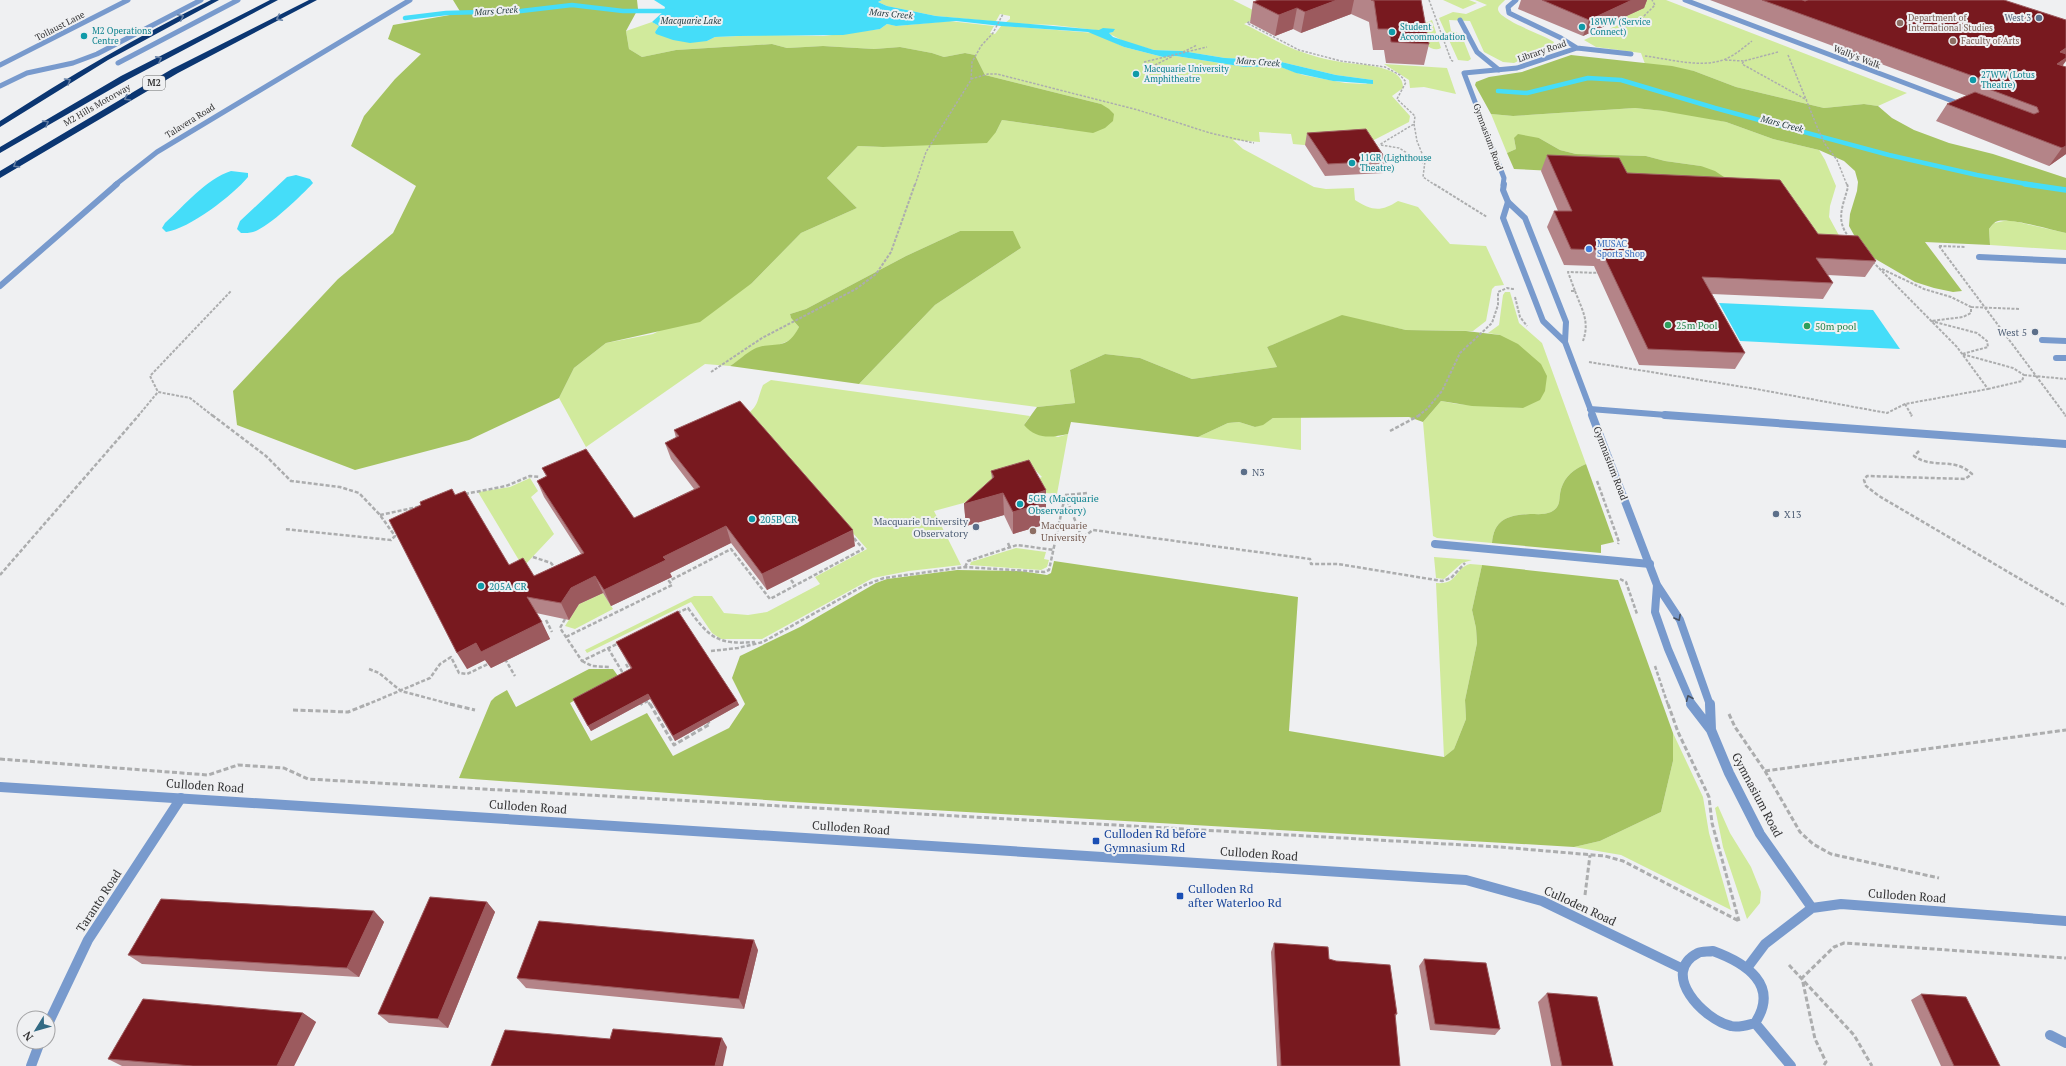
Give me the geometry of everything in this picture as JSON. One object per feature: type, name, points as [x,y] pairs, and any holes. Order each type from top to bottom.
[{"type":"highway","points":[[0,125],[74,78],[154,32],[216,0]]},
{"type":"highway","name":"M2 Hills Motorway","points":[[0,150],[124,78],[275,0]]},
{"type":"highway","name":"M2 Hills Motorway","points":[[0,175],[175,71],[314,0]]},
{"type":"street","name":"Tollaust Lane","points":[[0,65],[128,0]]},
{"type":"street","points":[[0,86],[28,73],[73,63],[97,54],[200,0]]},
{"type":"street","points":[[118,63],[238,0]]},
{"type":"street","name":"Talavera Road","points":[[0,286],[105,193],[157,152],[410,0]]},
{"type":"street","name":"Library Road","points":[[1516,0],[1508,7],[1509,13],[1561,38],[1577,48]]},
{"type":"street","name":"Wally's Walk","points":[[1685,0],[1971,108]]},
{"type":"street","points":[[1460,20],[1477,52],[1499,70]]},
{"type":"street","points":[[1577,48],[1631,54]]},
{"type":"street","name":"Library Road","points":[[1464,72],[1517,68],[1577,48]]},
{"type":"street","name":"Gymnasium Road","points":[[1464,72],[1504,178],[1503,190],[1508,202],[1525,218],[1566,322],[1565,342]]},
{"type":"street","name":"Gymnasium Road","points":[[1508,202],[1503,218],[1543,321],[1565,342],[1657,585],[1680,620],[1711,706],[1711,730]]},
{"type":"street","points":[[1979,256],[2066,261]]},
{"type":"street","points":[[2042,340],[2066,341]]},
{"type":"street","points":[[2056,358],[2066,358]]},
{"type":"street","points":[[1590,409],[2066,444]]},
{"type":"street","points":[[1435,544],[1650,564]]},
{"type":"street","name":"Gymnasium Road","points":[[1657,585],[1655,612],[1668,649],[1692,705],[1711,730],[1729,774],[1760,834],[1812,908]]},
{"type":"street","name":"Culloden Road","points":[[0,786],[1466,880],[1542,901],[1683,969]]},
{"type":"street","name":"Taranto Road","points":[[55,1010],[88,940],[182,798]]},
{"type":"street","name":"Culloden Road","points":[[1747,968],[1765,944],[1812,908],[1840,904],[2066,921]]},
{"type":"street","points":[[1713,951],[1730,957],[1747,968],[1759,983],[1765,1000],[1762,1012],[1755,1024],[1741,1027],[1727,1025],[1713,1019],[1699,1008],[1689,995],[1684,982],[1683,969],[1689,959],[1698,953],[1713,951]]},
{"type":"street","points":[[1755,1024],[1791,1066]]},
{"type":"street","points":[[2050,1035],[2066,1043]]},
{"type":"street","points":[[31,1066],[37,1050]]},
{"type":"path","points":[[1429,0],[1446,48]]},
{"type":"path","points":[[1604,36],[1639,19],[1652,10],[1655,5],[1652,0]]},
{"type":"path","points":[[710,372],[762,338],[856,289],[876,274],[891,252],[926,152],[971,80],[972,62],[981,46],[993,33],[1003,14]]},
{"type":"path","points":[[1259,18],[1247,23],[1299,50],[1341,61],[1376,63],[1396,73],[1406,82],[1405,88],[1398,94],[1397,99],[1415,116],[1414,124],[1418,146],[1425,156],[1426,164],[1423,177],[1489,219]]},
{"type":"path","points":[[1722,60],[1736,53],[1765,31]]},
{"type":"path","points":[[1776,35],[1786,50],[1808,100],[1818,129],[1837,160],[1848,187],[1840,218],[1842,229],[1851,239]]},
{"type":"path","points":[[1155,65],[1197,45]]},
{"type":"path","points":[[1144,62],[1207,47]]},
{"type":"path","points":[[1631,54],[1697,62],[1722,60],[1744,61],[1786,50]]},
{"type":"path","points":[[1744,61],[1742,64],[1747,68],[1808,100]]},
{"type":"path","points":[[971,80],[988,74],[998,74],[1138,110],[1210,133],[1254,143]]},
{"type":"path","points":[[1414,124],[1379,145],[1394,146],[1406,150],[1426,164]]},
{"type":"path","points":[[1939,246],[2066,416]]},
{"type":"path","points":[[1870,259],[1957,346],[1988,389]]},
{"type":"path","points":[[1880,268],[1924,289],[1951,297],[1971,307],[2019,309]]},
{"type":"path","points":[[1510,282],[1520,317],[1529,328]]},
{"type":"path","points":[[1390,431],[1414,419],[1427,410],[1442,391],[1460,353],[1492,323],[1498,305],[1498,292],[1507,288],[1512,289]]},
{"type":"path","points":[[158,392],[150,376],[232,291]]},
{"type":"path","points":[[1931,321],[1963,317],[1971,314],[1971,307]]},
{"type":"path","points":[[1931,321],[1977,333],[1987,341],[1988,347],[1962,354]]},
{"type":"path","points":[[1962,354],[2013,368],[2024,375],[2066,378]]},
{"type":"path","points":[[1573,362],[1585,361],[1756,389],[1886,413],[1905,404],[1988,389],[2022,381],[2024,375]]},
{"type":"path","points":[[158,392],[190,398],[266,456],[291,480],[340,487],[355,492],[367,499],[395,536],[391,540],[284,529]]},
{"type":"path","points":[[0,575],[158,392]]},
{"type":"path","points":[[1905,404],[1926,441],[1927,449],[1916,452],[1914,456],[1925,462],[1954,463],[1965,466],[1972,474],[1965,479],[1867,476],[1864,480],[1866,486],[1879,496],[2066,606]]},
{"type":"path","points":[[459,496],[472,491],[506,486],[530,476],[540,477]]},
{"type":"path","points":[[1596,477],[1619,542],[1617,544]]},
{"type":"path","points":[[1065,495],[1088,493]]},
{"type":"path","points":[[710,651],[738,648],[764,642],[876,580],[928,571],[965,567],[1044,572],[1049,570],[1065,495]]},
{"type":"path","points":[[1065,495],[1082,538],[1093,530],[1310,559],[1311,564],[1338,564],[1442,581],[1451,578],[1465,563],[1469,562]]},
{"type":"path","points":[[380,515],[430,504]]},
{"type":"path","points":[[566,637],[672,585],[669,581],[731,549],[752,573],[770,599],[863,549],[848,531]]},
{"type":"path","points":[[1008,543],[1010,548]]},
{"type":"path","points":[[965,567],[968,561],[1017,545],[1054,550]]},
{"type":"path","points":[[533,558],[551,563],[558,574]]},
{"type":"path","points":[[1613,576],[1626,582],[1639,619]]},
{"type":"path","points":[[791,580],[795,585]]},
{"type":"path","points":[[674,615],[688,608],[704,631],[719,642],[764,642]]},
{"type":"path","points":[[565,619],[560,628],[582,661],[592,666],[609,666]]},
{"type":"path","points":[[546,620],[552,632]]},
{"type":"path","points":[[582,661],[622,641]]},
{"type":"path","points":[[608,648],[626,678],[632,674],[626,664]]},
{"type":"path","points":[[503,656],[515,676]]},
{"type":"path","points":[[293,710],[348,712],[430,678],[440,664],[451,657],[459,673],[467,674],[488,664]]},
{"type":"path","points":[[0,759],[94,765],[208,776],[238,765],[284,768],[308,779],[1492,847],[1590,855],[1623,861],[1739,921],[1714,831],[1709,797],[1678,732],[1655,664]]},
{"type":"path","points":[[369,670],[379,673],[401,691],[475,710]]},
{"type":"path","points":[[644,694],[674,745],[710,724],[708,722]]},
{"type":"path","points":[[638,699],[641,704],[648,700]]},
{"type":"path","points":[[1939,878],[1831,854],[1813,844],[1800,832],[1765,770],[2066,730]]},
{"type":"path","points":[[1585,895],[1590,855]]},
{"type":"path","points":[[1802,978],[1834,947],[1844,943],[2066,958]]},
{"type":"path","points":[[1789,965],[1854,1036],[1872,1066]]},
{"type":"path","points":[[1802,978],[1815,1039],[1826,1062],[1824,1065]]},
{"type":"green space","points":[[453,0],[637,0],[638,9],[626,31],[629,49],[642,57],[676,50],[772,44],[787,48],[823,46],[874,49],[900,47],[932,53],[944,57],[965,53],[975,55],[985,75],[1101,104],[1114,114],[1113,121],[1105,128],[1093,133],[1002,120],[996,132],[987,143],[883,147],[858,146],[827,178],[857,208],[801,233],[752,283],[700,322],[606,343],[574,368],[559,398],[469,440],[355,470],[237,425],[233,391],[338,279],[393,233],[416,186],[351,146],[364,116],[395,79],[421,54],[388,39],[393,25],[461,13]]},
{"type":"green space","points":[[882,0],[1233,0],[1261,14],[1262,16],[1244,24],[1296,50],[1330,60],[1368,65],[1388,70],[1396,74],[1402,80],[1403,88],[1392,96],[1410,116],[1409,122],[1374,140],[1304,145],[1293,144],[1291,134],[1259,132],[1260,142],[1233,140],[1243,149],[1314,187],[1326,189],[1354,188],[1355,200],[1366,206],[1376,209],[1392,205],[1398,201],[1418,207],[1450,244],[1486,246],[1504,285],[1495,286],[1492,289],[1486,321],[1473,331],[1406,330],[1342,316],[1267,347],[1277,367],[1192,379],[1140,358],[1105,354],[1070,370],[1075,403],[1037,407],[859,384],[935,305],[1021,248],[960,231],[906,256],[806,309],[790,314],[791,318],[799,327],[793,339],[776,346],[755,349],[730,366],[705,364],[586,447],[559,398],[574,368],[606,343],[653,334],[752,283],[801,233],[857,208],[827,178],[858,146],[883,147],[996,132],[1002,120],[1064,129],[1101,104],[985,75],[975,55],[965,53],[944,57],[932,53],[900,47],[874,49],[823,46],[787,48],[772,44],[676,50],[642,57],[629,49],[626,31],[652,22],[659,26],[655,32],[707,41],[715,37],[764,35],[824,36],[880,29],[887,24],[897,26],[949,21],[994,26],[990,33],[995,34],[1001,26],[1094,33],[1124,47],[1163,57],[1176,56],[1245,67],[1278,66],[1303,75],[1345,83],[1366,84],[1373,80],[1336,75],[1273,60],[1225,58],[1182,51],[1154,50],[1125,42],[1108,33],[1113,32],[1053,25],[1005,23],[1010,19],[1010,16],[1000,14],[996,21],[936,16],[887,6],[878,2]]},
{"type":"green space","points":[[1443,0],[1469,0],[1477,3],[1463,9]]},
{"type":"green space","points":[[1475,0],[1505,0],[1498,8],[1500,13],[1505,18],[1554,42],[1550,50],[1536,53],[1514,63],[1503,62],[1484,52],[1470,21],[1449,20],[1451,31],[1461,34],[1471,59],[1468,61],[1458,60],[1439,18],[1453,12],[1466,14],[1487,5]]},
{"type":"green space","points":[[1639,0],[1666,0],[1907,93],[1878,106],[1864,104],[1824,108],[1736,87],[1694,71],[1645,64],[1641,53],[1596,47],[1584,40],[1629,20],[1624,17]]},
{"type":"green space","points":[[1432,20],[1441,48],[1439,49],[1433,49],[1426,45],[1419,26]]},
{"type":"green space","points":[[1571,55],[1672,66],[1694,71],[1736,87],[1824,108],[1864,104],[1878,106],[1892,118],[1914,130],[1949,143],[1993,154],[2066,178],[2066,233],[2012,221],[1998,221],[1995,222],[1989,229],[1990,245],[1925,242],[1962,291],[1953,292],[1934,288],[1915,282],[1872,257],[1854,235],[1849,226],[1850,214],[1857,191],[1858,182],[1855,171],[1844,161],[1819,150],[1773,139],[1726,122],[1663,111],[1635,108],[1513,116],[1491,114],[1475,85],[1476,82],[1489,77],[1522,72]]},
{"type":"green space","points":[[1384,64],[1447,68],[1456,94],[1424,87],[1410,88],[1409,80]]},
{"type":"green space","points":[[1635,108],[1683,113],[1726,122],[1773,139],[1819,150],[1836,186],[1830,206],[1829,217],[1848,252],[1735,195],[1701,166],[1665,161],[1646,156],[1576,154],[1560,150],[1539,138],[1514,138],[1516,149],[1507,153],[1491,114],[1513,116]]},
{"type":"green space","points":[[1518,134],[1539,138],[1560,150],[1576,154],[1646,156],[1665,161],[1701,166],[1715,171],[1724,177],[1735,195],[1612,174],[1514,169],[1507,153],[1516,149],[1514,138]]},
{"type":"green space","points":[[2009,220],[2066,233],[2066,250],[1990,245],[1989,229],[1994,223]]},
{"type":"green space","points":[[960,231],[1013,231],[1021,248],[935,305],[859,384],[730,366],[754,349],[767,345],[784,343],[789,340],[799,327],[791,318],[790,314],[806,309],[906,256]]},
{"type":"green space","points":[[1505,292],[1510,292],[1519,323],[1542,343],[1586,464],[1574,471],[1565,480],[1561,489],[1558,505],[1554,510],[1546,514],[1522,515],[1503,520],[1493,535],[1492,543],[1437,538],[1433,536],[1423,422],[1441,401],[1457,404],[1523,408],[1500,335],[1488,333],[1499,325],[1503,295]]},
{"type":"green space","points":[[1342,315],[1406,330],[1466,331],[1500,335],[1518,344],[1541,364],[1547,376],[1545,391],[1540,400],[1523,408],[1472,406],[1441,401],[1423,422],[1409,417],[1273,418],[1263,425],[1255,427],[1239,422],[1228,423],[1198,437],[1071,422],[1068,434],[1049,437],[1033,433],[1024,425],[1037,407],[1075,403],[1070,370],[1105,354],[1140,358],[1192,379],[1277,367],[1267,347]]},
{"type":"green space","points":[[771,380],[1030,416],[1024,425],[1058,437],[1068,434],[1057,494],[1035,492],[1029,482],[1042,477],[1026,461],[1002,475],[993,495],[934,511],[961,565],[909,571],[873,578],[762,639],[721,639],[712,633],[691,602],[587,653],[585,650],[694,596],[712,596],[724,613],[748,615],[767,612],[820,584],[815,577],[867,549],[813,488],[744,417],[757,403],[763,385]]},
{"type":"green space","points":[[1301,417],[1301,450],[1198,437],[1228,423],[1239,422],[1255,427],[1273,418]]},
{"type":"green space","points":[[1586,464],[1614,542],[1601,545],[1601,553],[1492,543],[1493,535],[1503,520],[1522,515],[1546,514],[1554,510],[1558,505],[1561,489],[1565,480],[1574,471]]},
{"type":"green space","points":[[530,478],[538,491],[531,497],[554,534],[523,567],[478,492],[510,487]]},
{"type":"green space","points":[[1016,548],[1046,552],[1044,559],[1049,560],[1047,567],[1041,570],[970,565],[971,562]]},
{"type":"green space","points":[[1434,557],[1472,560],[1462,563],[1444,579],[1436,578]]},
{"type":"green space","points":[[1054,561],[1298,597],[1289,731],[1444,757],[1454,749],[1466,719],[1465,700],[1477,643],[1476,628],[1472,610],[1482,565],[1618,580],[1673,733],[1673,761],[1661,812],[1600,841],[1574,847],[794,802],[459,778],[491,701],[507,690],[516,707],[589,669],[613,669],[618,676],[570,703],[591,741],[647,713],[673,756],[729,728],[745,704],[732,678],[740,656],[800,627],[876,583],[887,579],[957,570],[1020,571],[1047,575],[1051,573]]},
{"type":"green space","points":[[1470,564],[1482,565],[1472,610],[1476,628],[1477,643],[1465,700],[1466,719],[1454,749],[1444,757],[1436,583],[1443,583],[1453,579],[1461,569]]},
{"type":"green space","points":[[603,593],[613,609],[575,629],[565,626],[579,604]]},
{"type":"green space","points":[[1673,733],[1703,797],[1709,833],[1731,910],[1621,855],[1574,847],[1600,841],[1661,812],[1673,761]]},
{"type":"green space","points":[[1718,806],[1730,833],[1751,867],[1761,892],[1760,903],[1747,919],[1723,847],[1715,808]]},
{"type":"water","name":"Macquarie Lake","points":[[654,0],[882,0],[878,2],[887,6],[936,16],[1099,30],[1103,28],[1115,29],[1113,32],[1109,33],[1113,37],[1154,50],[1182,51],[1225,58],[1273,60],[1336,75],[1373,80],[1373,84],[1333,81],[1296,73],[1278,66],[1245,67],[1176,56],[1163,57],[1124,47],[1088,32],[1001,26],[956,21],[896,26],[887,24],[880,29],[843,35],[715,37],[707,41],[690,43],[673,40],[656,34],[655,32],[659,26],[652,22],[664,11],[665,7]]},
{"type":"water","points":[[231,171],[248,173],[248,177],[222,202],[176,230],[166,232],[162,228],[165,223],[204,186]]},
{"type":"water","points":[[296,175],[310,179],[313,183],[284,210],[259,229],[252,232],[241,233],[237,229],[240,221],[287,177]]},
{"type":"water","name":"50m pool","points":[[1719,303],[1873,310],[1900,349],[1740,341]]},
{"type":"building","points":[[1259,0],[1337,0],[1305,12],[1297,8],[1279,15],[1253,2]]},
{"type":"building","points":[[1371,0],[1421,0],[1429,44],[1391,42],[1389,29],[1378,29],[1374,1]]},
{"type":"building","points":[[1542,0],[1632,0],[1589,20]]},
{"type":"building","points":[[1762,0],[2004,0],[2066,20],[2066,48],[2060,52],[2066,54],[2066,58],[2057,64],[2066,67],[2066,146],[2062,148],[1947,104],[1975,92],[2034,114],[2039,112],[2037,107],[1986,88],[1995,84]]},
{"type":"building","points":[[1366,129],[1387,161],[1328,164],[1307,133]]},
{"type":"building","points":[[1547,155],[1619,158],[1627,173],[1780,180],[1818,234],[1858,236],[1876,261],[1816,258],[1833,283],[1702,277],[1745,353],[1648,349],[1601,250],[1571,249],[1554,211],[1572,211]]},
{"type":"building","points":[[740,401],[853,530],[762,574],[726,526],[663,557],[666,560],[604,590],[595,576],[571,588],[561,603],[527,597],[542,622],[481,652],[476,643],[457,653],[389,520],[421,505],[420,502],[452,489],[455,495],[465,491],[509,565],[523,558],[534,576],[584,553],[537,481],[547,476],[542,468],[586,449],[634,518],[700,487],[665,443],[679,436],[674,430]]},
{"type":"building","points":[[1029,460],[1046,490],[1035,494],[1040,504],[1013,512],[1003,493],[964,504],[994,477],[991,471]]},
{"type":"building","points":[[678,611],[737,701],[673,736],[648,694],[588,726],[573,699],[632,668],[616,642]]},
{"type":"building","points":[[430,897],[487,902],[438,1019],[378,1014]]},
{"type":"building","points":[[161,899],[374,911],[347,968],[128,955]]},
{"type":"building","points":[[539,921],[754,940],[739,999],[517,978]]},
{"type":"building","points":[[1274,943],[1328,947],[1329,959],[1336,961],[1390,965],[1397,1014],[1395,1014],[1400,1066],[1281,1066]]},
{"type":"building","points":[[1424,959],[1486,963],[1500,1029],[1435,1024]]},
{"type":"building","points":[[1547,993],[1597,997],[1613,1066],[1562,1066]]},
{"type":"building","points":[[1921,994],[1966,997],[2000,1066],[1954,1066]]},
{"type":"building","points":[[143,999],[303,1013],[277,1066],[193,1066],[108,1059]]},
{"type":"building","points":[[613,1029],[722,1038],[715,1066],[491,1066],[505,1030],[610,1039]]},
{"type":"waterway","name":"Mars Creek","points":[[405,18],[446,13],[521,11],[572,5],[623,11],[673,11]]},
{"type":"waterway","name":"Mars Creek","points":[[1498,91],[1527,93],[1588,78],[1621,80],[1715,108],[1889,155],[1977,175],[2032,185]]},
{"type":"waterway","name":"Mars Creek","points":[[2025,184],[2066,190]]},
{"type":"place","name":"West 3","points":[[2039,18]]},
{"type":"place","name":"Department of International Studies","points":[[1900,23]]},
{"type":"place","name":"18WW (Service Connect)","points":[[1582,27]]},
{"type":"place","name":"Student Accommodation","points":[[1392,32]]},
{"type":"place","name":"M2 Operations Centre","points":[[84,36]]},
{"type":"place","name":"Faculty of Arts","points":[[1953,41]]},
{"type":"place","name":"Macquarie University Amphitheatre","points":[[1136,74]]},
{"type":"place","name":"27WW (Lotus Theatre)","points":[[1973,80]]},
{"type":"place","name":"11GR (Lighthouse Theatre)","points":[[1352,163]]},
{"type":"place","name":"MUSAC Sports Shop","points":[[1589,249]]},
{"type":"place","name":"25m Pool","points":[[1668,325]]},
{"type":"place","name":"50m pool","points":[[1807,326]]},
{"type":"place","name":"West 5","points":[[2035,332]]},
{"type":"place","name":"N3","points":[[1244,472]]},
{"type":"place","name":"5GR (Macquarie Observatory)","points":[[1020,504]]},
{"type":"place","name":"X13","points":[[1776,514]]},
{"type":"place","name":"205B CR","points":[[752,519]]},
{"type":"place","name":"Macquarie University Observatory","points":[[976,527]]},
{"type":"place","name":"Macquarie University","points":[[1033,531]]},
{"type":"place","name":"205A CR","points":[[481,586]]},
{"type":"place","name":"Culloden Rd before Gymnasium Rd","points":[[1096,841]]},
{"type":"place","name":"Culloden Rd after Waterloo Rd","points":[[1180,896]]}]
